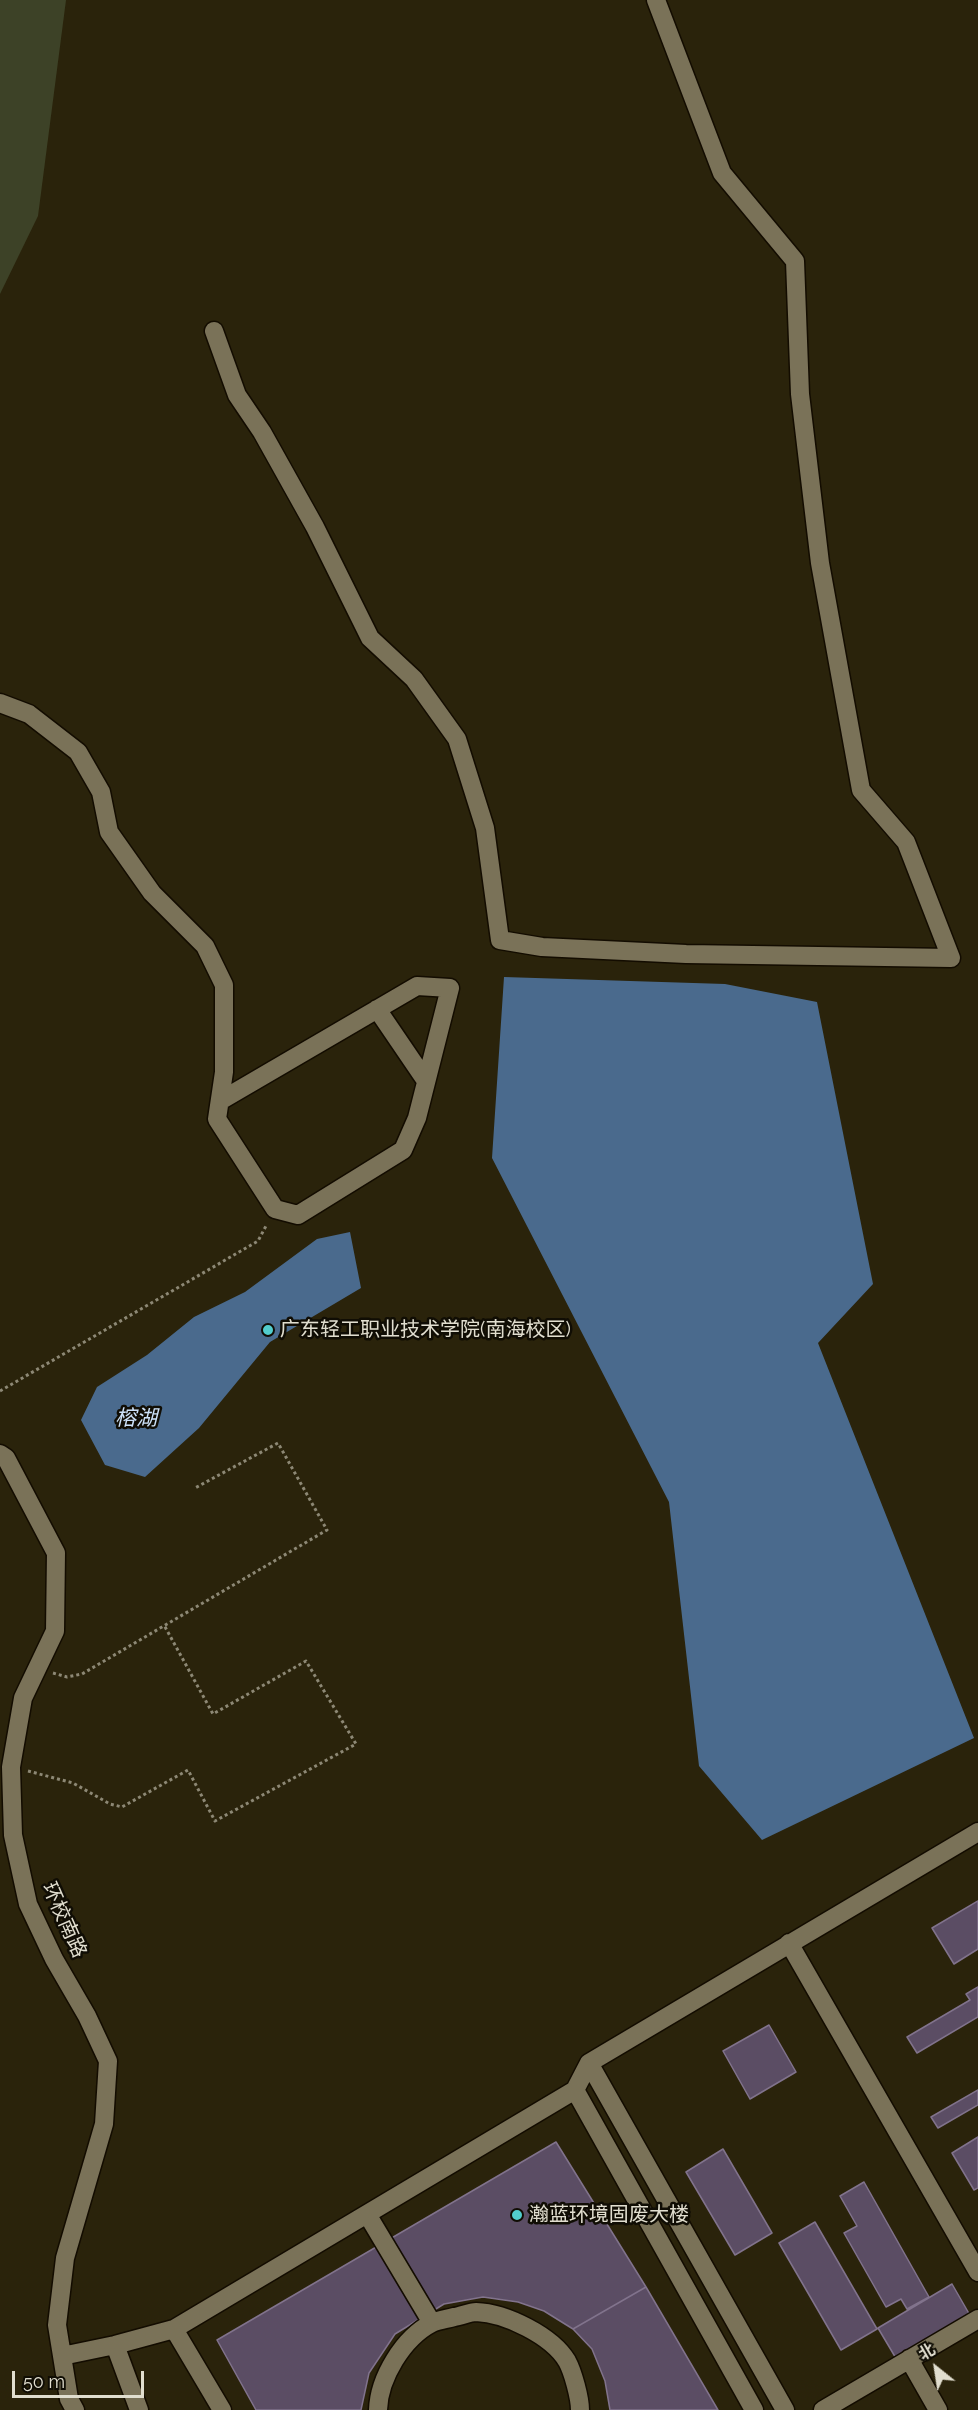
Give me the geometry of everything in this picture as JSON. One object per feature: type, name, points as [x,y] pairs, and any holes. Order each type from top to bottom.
[{"type":"street","points":[[214,331],[237,395],[262,432],[315,527],[370,638],[414,679],[457,739],[485,828],[500,940],[542,947],[686,954],[951,958],[906,842],[861,790],[820,563],[800,394],[795,261],[722,173],[656,0]]},
{"type":"street","points":[[0,703],[29,714],[78,752],[101,792],[108,832],[153,894],[205,946],[224,985],[224,1072],[217,1119],[275,1209],[298,1215],[403,1150],[417,1119],[450,988],[417,986],[220,1101]]},
{"type":"street","points":[[377,1009],[426,1081]]},
{"type":"street","name":"环校南路","points":[[0,1454],[6,1458],[56,1553],[55,1631],[23,1698],[11,1767],[14,1835],[28,1904],[54,1959],[87,2016],[108,2061],[104,2124],[65,2258],[57,2325],[69,2399],[75,2410]]},
{"type":"street","points":[[62,2356],[174,2329],[575,2090],[589,2063],[978,1832]]},
{"type":"street","points":[[789,1943],[978,2272]]},
{"type":"street","points":[[589,2063],[785,2410]]},
{"type":"street","points":[[575,2090],[754,2410]]},
{"type":"street","points":[[367,2214],[432,2323]]},
{"type":"street","points":[[378,2410],[383,2385],[391,2364],[407,2343],[432,2323],[475,2312],[509,2319],[538,2333],[567,2361],[580,2401],[580,2410]]},
{"type":"street","points":[[823,2410],[978,2319]]},
{"type":"street","points":[[174,2329],[222,2410]]},
{"type":"street","points":[[115,2345],[139,2410]]},
{"type":"street","points":[[909,2359],[938,2410]]},
{"type":"path","points":[[0,1391],[258,1241],[275,1209]]},
{"type":"path","points":[[37,1669],[67,1677],[82,1674],[327,1530],[278,1443],[195,1488]]},
{"type":"path","points":[[11,1767],[74,1783],[110,1804],[122,1807],[188,1770],[215,1821],[356,1744],[306,1661],[213,1714],[164,1625]]},
{"type":"green space","points":[[0,0],[66,0],[38,216],[0,294]]},
{"type":"water","points":[[504,977],[725,984],[817,1002],[873,1284],[818,1343],[974,1738],[762,1840],[699,1766],[669,1502],[492,1158]]},
{"type":"water","name":"榕湖","points":[[350,1232],[361,1288],[270,1342],[199,1428],[145,1477],[105,1465],[81,1420],[97,1387],[147,1355],[194,1317],[245,1292],[317,1239]]},
{"type":"building","points":[[978,1901],[978,1949],[954,1964],[932,1928]]},
{"type":"building","points":[[978,1987],[978,2017],[917,2053],[907,2037],[970,2000],[966,1994]]},
{"type":"building","points":[[769,2025],[796,2072],[750,2099],[723,2051]]},
{"type":"building","points":[[978,2090],[978,2105],[938,2128],[931,2117]]},
{"type":"building","points":[[978,2137],[978,2188],[974,2190],[952,2153]]},
{"type":"building","name":"瀚蓝环境固废大楼","points":[[556,2142],[646,2287],[573,2329],[544,2311],[518,2302],[483,2297],[444,2304],[395,2334],[369,2373],[361,2410],[256,2410],[217,2340]]},
{"type":"building","points":[[723,2149],[772,2233],[735,2255],[686,2172]]},
{"type":"building","points":[[864,2182],[929,2297],[907,2309],[901,2299],[886,2307],[844,2233],[857,2226],[840,2196]]},
{"type":"building","points":[[815,2222],[877,2329],[841,2350],[779,2243]]},
{"type":"building","points":[[952,2284],[971,2317],[897,2360],[878,2328]]},
{"type":"building","points":[[646,2287],[718,2410],[610,2410],[605,2381],[592,2349],[573,2329]]},
{"type":"place","name":"广东轻工职业技术学院(南海校区)","points":[[268,1330]]},
{"type":"place","name":"瀚蓝环境固废大楼","points":[[517,2215]]}]
